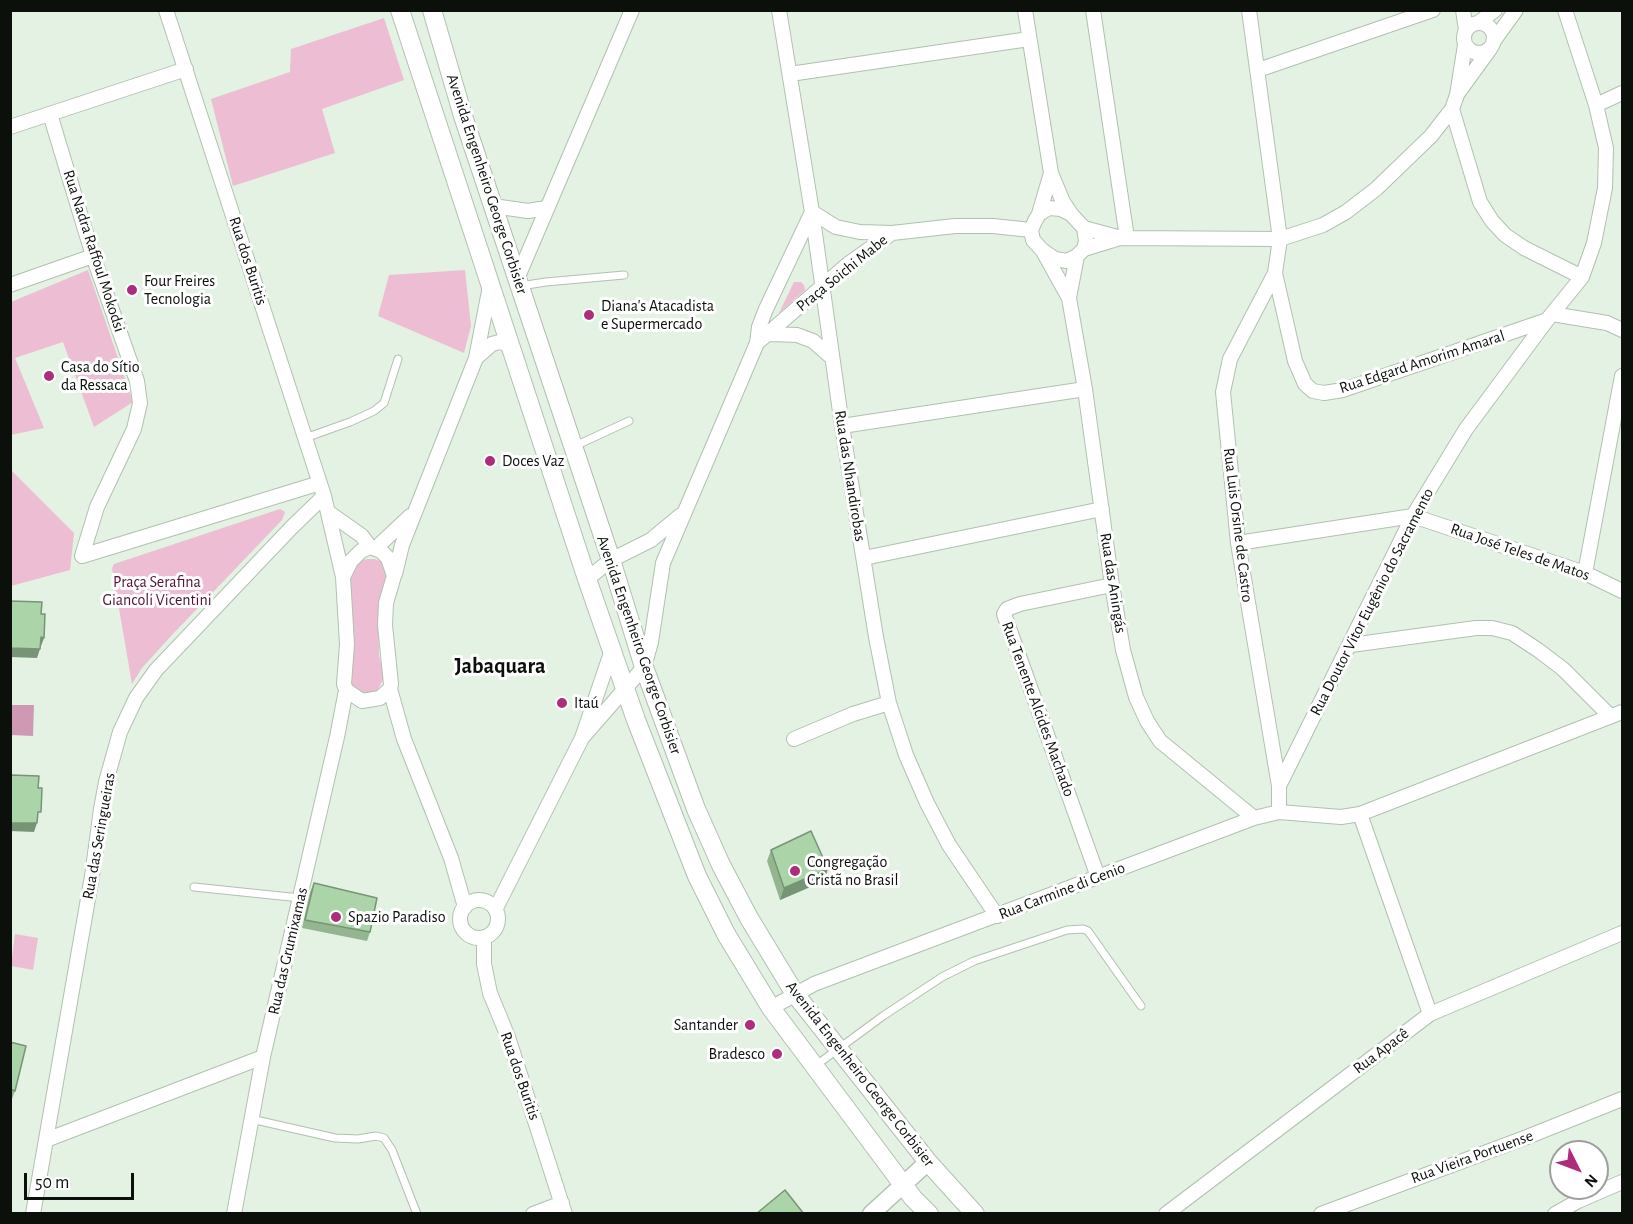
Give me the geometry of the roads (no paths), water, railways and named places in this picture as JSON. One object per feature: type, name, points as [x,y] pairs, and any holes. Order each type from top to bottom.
[{"type":"main road","name":"Avenida Engenheiro George Corbisier","points":[[400,10],[587,579],[640,730],[697,876],[726,934],[771,1008],[904,1185],[929,1214]]},
{"type":"main road","name":"Avenida Engenheiro George Corbisier","points":[[435,10],[463,116],[611,560],[644,667],[696,809],[721,865],[749,918],[795,994],[928,1162],[975,1214]]},
{"type":"street","name":"Rua dos Buritis","points":[[166,10],[320,483],[343,578]]},
{"type":"street","points":[[518,282],[546,208],[632,10]]},
{"type":"street","name":"Rua das Nhandirobas","points":[[779,10],[812,212],[842,426],[889,703],[906,755],[927,803],[949,845],[997,916]]},
{"type":"street","points":[[1025,10],[1051,173],[1071,214],[1084,228],[1124,238],[1280,239],[1323,225],[1346,212],[1392,174],[1431,136],[1452,109],[1471,26]]},
{"type":"street","points":[[1093,10],[1124,238]]},
{"type":"street","points":[[1249,10],[1280,239],[1275,273]]},
{"type":"street","points":[[1258,70],[1433,10]]},
{"type":"street","points":[[1463,10],[1471,26],[1470,50],[1477,53],[1484,52],[1492,45],[1494,35],[1491,28],[1485,24],[1471,26]]},
{"type":"street","points":[[1471,26],[1492,15],[1495,10]]},
{"type":"street","points":[[1457,95],[1516,10]]},
{"type":"street","name":"Rua Doutor Vitor Eugênio do Sacramento","points":[[1279,812],[1279,786],[1413,516],[1466,429],[1549,317],[1582,277],[1594,243],[1605,188],[1606,148],[1596,105],[1565,10]]},
{"type":"street","points":[[790,74],[1029,39]]},
{"type":"street","points":[[10,127],[186,69]]},
{"type":"street","points":[[1596,105],[1623,93]]},
{"type":"street","points":[[1452,109],[1480,202],[1492,221],[1505,236],[1524,248],[1582,277]]},
{"type":"street","name":"Rua Nadra Raffoul Mokodsi","points":[[50,114],[93,256],[137,381],[140,404],[134,429],[97,507],[82,556],[320,483]]},
{"type":"street","points":[[1051,173],[1039,214],[1031,230],[1034,240],[1042,250],[1055,259],[1067,261],[1081,252],[1124,238]]},
{"type":"street","points":[[493,206],[528,211],[546,208]]},
{"type":"street","points":[[1039,214],[1049,208],[1061,209],[1071,214]]},
{"type":"street","name":"Praça Soichi Mabe","points":[[757,343],[759,327],[766,309],[812,212],[836,227],[849,231],[892,233]]},
{"type":"street","points":[[892,233],[955,226],[993,226],[1031,230]]},
{"type":"street","points":[[1081,252],[1086,241],[1084,228]]},
{"type":"street","name":"Praça Soichi Mabe","points":[[757,343],[863,251],[892,233]]},
{"type":"street","name":"Rua das Aningás","points":[[1042,250],[1069,298],[1085,389],[1112,585],[1126,659],[1136,697],[1147,721],[1160,741],[1254,818]]},
{"type":"street","name":"Rua das Aningás","points":[[1069,298],[1081,252]]},
{"type":"street","points":[[10,285],[93,256]]},
{"type":"street","name":"Rua Edgard Amorim Amaral","points":[[1275,273],[1301,377],[1313,391],[1324,393],[1343,390],[1549,317]]},
{"type":"street","name":"Rua Luis Orsine de Castro","points":[[1275,273],[1230,359],[1223,392],[1238,543],[1279,786]]},
{"type":"street","points":[[465,907],[451,858],[385,694],[391,674],[385,625],[386,603],[402,545],[476,358],[490,283]]},
{"type":"street","points":[[1549,317],[1607,323],[1623,330]]},
{"type":"street","points":[[769,334],[797,335],[813,341],[831,356]]},
{"type":"street","points":[[476,358],[499,342],[510,344]]},
{"type":"street","points":[[582,738],[644,667],[651,642],[663,563],[757,343]]},
{"type":"street","points":[[1585,573],[1623,376]]},
{"type":"street","points":[[842,426],[1085,389]]},
{"type":"street","name":"Rua das Seringueiras","points":[[33,1214],[92,876],[101,809],[120,732],[136,698],[156,670],[324,496]]},
{"type":"street","points":[[343,578],[351,561],[361,551],[373,547],[402,525],[417,507]]},
{"type":"street","points":[[864,558],[1102,509]]},
{"type":"street","points":[[328,512],[388,558],[394,576]]},
{"type":"street","points":[[587,579],[611,560],[645,544],[684,512]]},
{"type":"street","name":"Rua José Teles de Matos","points":[[1238,543],[1413,516],[1585,573],[1623,591]]},
{"type":"street","points":[[645,544],[663,563]]},
{"type":"street","name":"Rua das Grumixamas","points":[[234,1214],[263,1057],[338,737],[346,690],[344,672],[347,627],[343,578]]},
{"type":"street","name":"Rua Tenente Alcides Machado","points":[[1098,877],[1004,614],[1007,609],[1020,604],[1112,585]]},
{"type":"street","points":[[1350,645],[1476,628],[1492,628],[1512,633],[1563,669],[1616,714]]},
{"type":"street","points":[[496,909],[487,901],[478,900],[470,903],[465,907],[460,918],[463,929],[473,937],[484,937],[497,926],[496,909],[582,738],[612,650]]},
{"type":"street","points":[[346,690],[362,701],[385,694]]},
{"type":"street","points":[[794,739],[853,714],[889,703]]},
{"type":"street","name":"Rua Carmine di Genio","points":[[771,1008],[814,984],[1254,818],[1279,812],[1341,817],[1360,814],[1616,714]]},
{"type":"street","points":[[1360,814],[1430,1014]]},
{"type":"street","points":[[451,858],[478,900]]},
{"type":"street","name":"Rua Apacê","points":[[1166,1214],[1430,1014],[1623,933]]},
{"type":"street","name":"Rua dos Buritis","points":[[484,937],[484,964],[490,993],[508,1037],[564,1208]]},
{"type":"street","points":[[45,1140],[263,1057]]},
{"type":"street","name":"Rua Vieira Portuense","points":[[1321,1214],[1623,1099]]},
{"type":"street","points":[[871,1214],[928,1162]]},
{"type":"street","points":[[1555,1214],[1578,1201],[1623,1182]]},
{"type":"street","points":[[533,1214],[564,1208]]},
{"type":"lane","points":[[518,282],[546,282],[624,275]]},
{"type":"lane","points":[[305,438],[350,422],[384,404],[398,359]]},
{"type":"lane","points":[[573,447],[629,421]]},
{"type":"lane","points":[[194,887],[300,898]]},
{"type":"lane","points":[[815,1066],[883,1016],[942,977],[974,961],[1067,930],[1088,931],[1141,1006]]},
{"type":"lane","points":[[251,1119],[335,1138],[358,1139],[376,1136],[384,1138],[392,1150],[417,1214]]},
{"type":"place","name":"Four Freires Tecnologia","points":[[132,290]]},
{"type":"place","name":"Diana's Atacadista e Supermercado","points":[[589,315]]},
{"type":"place","name":"Casa do Sítio da Ressaca","points":[[49,376]]},
{"type":"place","name":"Doces Vaz","points":[[490,461]]},
{"type":"place","name":"Itaú","points":[[562,703]]},
{"type":"place","name":"Congregação Cristã no Brasil","points":[[795,871]]},
{"type":"place","name":"Spazio Paradiso","points":[[336,917]]},
{"type":"place","name":"Santander","points":[[750,1025]]},
{"type":"place","name":"Bradesco","points":[[777,1054]]},
{"type":"district","name":"Jabaquara","points":[[500,666]]},
{"type":"park label","name":"Praça Serafina Giancoli Vicentini","points":[[157,591]]}]
